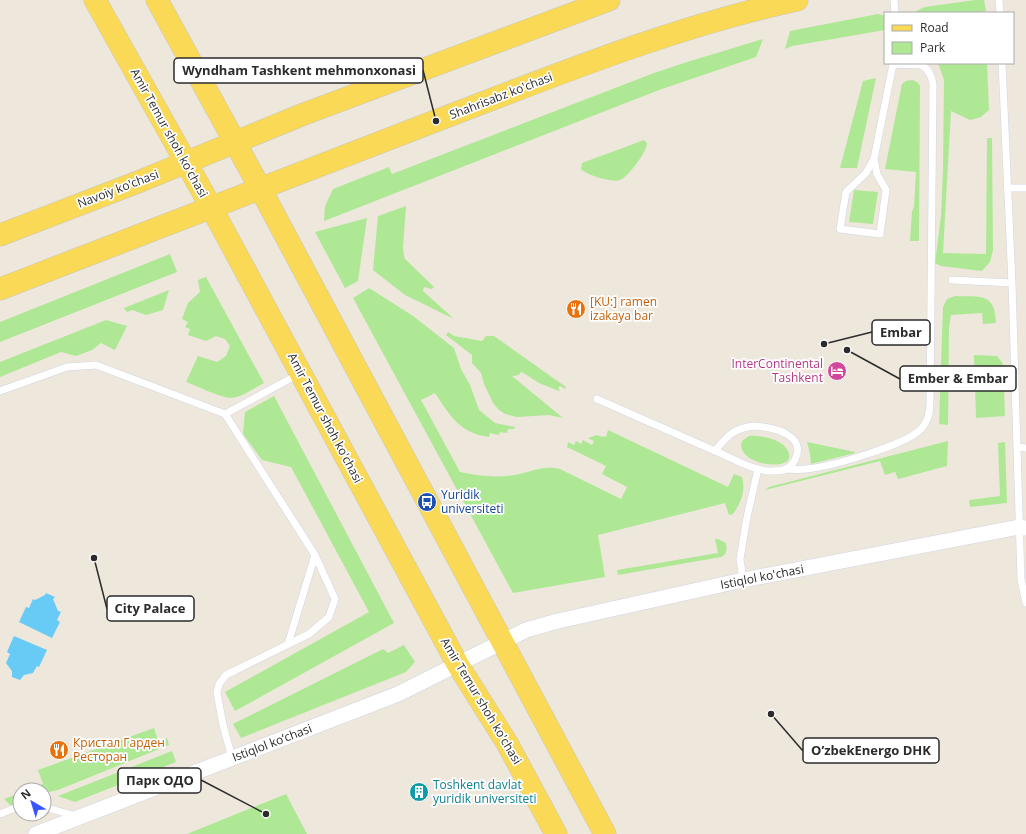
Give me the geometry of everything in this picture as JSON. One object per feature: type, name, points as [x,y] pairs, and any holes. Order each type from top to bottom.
[{"type":"main road","name":"Amir Temur shoh ko'chasi","points":[[96,0],[185,163],[211,207],[458,665],[507,743],[556,834]]},
{"type":"main road","points":[[157,0],[260,188],[605,834]]},
{"type":"main road","points":[[235,142],[609,0]]},
{"type":"main road","name":"Shahrisabz ko'chasi","points":[[211,207],[644,43],[737,15],[797,0]]},
{"type":"main road","name":"Navoiy ko'chasi","points":[[0,235],[235,142]]},
{"type":"main road","points":[[0,289],[211,207]]},
{"type":"street","name":"Istiqlol ko'chasi","points":[[502,642],[526,630],[558,621],[744,580],[1023,527]]},
{"type":"street","name":"Istiqlol ko‘chasi","points":[[36,834],[398,694],[502,642]]},
{"type":"lane","points":[[894,0],[895,12]]},
{"type":"lane","points":[[1000,0],[1000,12]]},
{"type":"lane","points":[[597,399],[758,469],[771,471],[785,469],[807,469],[844,462],[907,439],[922,428],[928,417],[930,403],[932,80],[930,72],[921,65],[893,64],[874,159],[866,173],[846,192],[840,229],[880,234],[886,190],[877,174],[874,159]]},
{"type":"lane","points":[[1002,64],[1018,446],[1023,489],[1021,580],[1026,603]]},
{"type":"lane","points":[[1008,188],[1026,188]]},
{"type":"lane","points":[[952,280],[1012,283]]},
{"type":"lane","points":[[0,391],[67,367],[96,365],[225,414],[315,555],[335,599],[329,617],[309,634],[226,675],[219,684],[217,693],[220,712],[232,758]]},
{"type":"lane","points":[[225,414],[300,373]]},
{"type":"lane","points":[[715,451],[729,436],[739,429],[754,426],[779,431],[793,438],[798,447],[796,458],[785,469]]},
{"type":"lane","points":[[1018,446],[1026,448]]},
{"type":"lane","points":[[744,580],[740,559],[747,517],[758,469]]},
{"type":"lane","points":[[288,644],[315,555]]},
{"type":"lane","points":[[0,814],[12,809]]},
{"type":"lane","points":[[52,809],[80,817]]},
{"type":"green space","points":[[984,0],[986,11],[916,12],[925,7]]},
{"type":"green space","points":[[878,14],[884,16],[884,30],[792,46],[785,49],[790,31]]},
{"type":"green space","points":[[763,39],[756,57],[659,90],[324,221],[325,206],[333,189],[389,167],[392,174],[654,73]]},
{"type":"green space","points":[[938,64],[987,64],[989,110],[981,117],[970,120],[951,111],[943,253],[986,254],[987,138],[992,138],[993,250],[990,262],[982,271],[941,266],[935,263],[941,216],[944,80]]},
{"type":"green space","points":[[876,78],[857,168],[840,168],[863,81]]},
{"type":"green space","points":[[912,80],[917,82],[920,86],[919,241],[910,241],[916,172],[885,169],[902,84],[906,81]]},
{"type":"green space","points":[[644,140],[647,143],[641,158],[628,174],[620,180],[617,181],[600,178],[588,174],[581,169],[582,163]]},
{"type":"green space","points":[[854,190],[878,192],[873,224],[849,222]]},
{"type":"green space","points":[[406,206],[403,247],[405,259],[434,287],[432,289],[424,287],[423,291],[454,319],[405,295],[373,270],[378,216]]},
{"type":"green space","points":[[367,218],[358,281],[345,288],[315,232]]},
{"type":"green space","points":[[170,254],[177,272],[0,342],[0,322]]},
{"type":"green space","points":[[206,277],[264,383],[244,394],[231,398],[209,392],[186,382],[198,356],[217,362],[226,356],[230,346],[225,339],[216,336],[206,341],[188,335],[190,329],[185,327],[188,322],[182,319],[188,303],[200,292],[198,280]]},
{"type":"green space","points":[[369,288],[413,316],[454,348],[461,369],[470,385],[479,410],[495,423],[515,427],[514,429],[508,429],[507,433],[500,432],[499,435],[490,433],[489,437],[479,435],[470,432],[457,422],[435,393],[421,400],[460,472],[501,476],[515,475],[543,468],[560,469],[621,499],[627,487],[602,474],[606,466],[567,447],[568,442],[574,445],[576,441],[581,444],[583,440],[592,445],[594,441],[588,438],[597,435],[606,437],[608,430],[728,487],[734,474],[742,477],[743,492],[736,510],[733,514],[729,515],[725,503],[598,535],[605,577],[513,593],[353,298]]},
{"type":"green space","points":[[169,290],[163,310],[146,315],[132,310],[127,312],[124,308]]},
{"type":"green space","points":[[955,296],[979,297],[989,301],[993,306],[996,323],[983,324],[982,313],[951,315],[949,328],[948,425],[939,424],[943,307],[947,299]]},
{"type":"green space","points":[[106,320],[127,326],[115,350],[101,343],[92,350],[76,356],[61,352],[0,377],[0,362]]},
{"type":"green space","points":[[448,332],[454,336],[482,341],[486,336],[494,336],[566,387],[565,389],[560,386],[558,389],[560,390],[559,391],[539,383],[521,372],[519,375],[512,376],[563,418],[549,415],[517,417],[505,414],[499,410],[493,403],[484,384],[481,373],[472,363],[472,355],[446,335]]},
{"type":"green space","points":[[974,355],[997,356],[1003,364],[1005,416],[976,418]]},
{"type":"green space","points":[[274,396],[394,623],[235,711],[225,692],[369,612],[291,467],[262,460],[243,434],[245,412]]},
{"type":"green space","points":[[749,436],[766,437],[782,444],[789,453],[788,460],[774,465],[755,461],[747,456],[742,449],[742,441]]},
{"type":"green space","points":[[948,441],[947,466],[898,479],[895,472],[885,475],[880,461],[765,490],[769,487]]},
{"type":"green space","points":[[807,442],[855,452],[855,453],[811,464]]},
{"type":"green space","points":[[1005,442],[1007,503],[970,507],[969,500],[1000,496],[998,443]]},
{"type":"green space","points":[[715,539],[726,543],[726,551],[721,557],[618,575],[617,570],[718,553]]},
{"type":"green space","points":[[404,645],[415,662],[406,672],[241,738],[233,724],[383,649],[388,653]]},
{"type":"green space","points":[[154,728],[158,741],[167,738],[169,745],[52,791],[52,782],[42,782],[38,770]]},
{"type":"green space","points":[[172,751],[176,762],[75,802],[58,796]]},
{"type":"green space","points":[[286,794],[307,834],[187,834]]},
{"type":"green space","points":[[12,796],[12,806],[11,806],[4,799]]},
{"type":"water","points":[[46,593],[55,597],[53,599],[58,611],[61,612],[57,620],[60,622],[52,638],[19,622],[26,607],[29,608],[33,599],[35,600]]},
{"type":"water","points":[[14,636],[47,650],[39,667],[37,666],[33,673],[24,675],[20,680],[12,677],[12,671],[6,663],[10,654],[7,652]]},
{"type":"place","name":"Wyndham Tashkent mehmonxonasi","points":[[436,121]]},
{"type":"place","name":"[KU:] ramen izakaya bar","points":[[576,309]]},
{"type":"place","name":"Embar","points":[[824,344]]},
{"type":"place","name":"Ember & Embar","points":[[847,350]]},
{"type":"place","name":"InterContinental Tashkent","points":[[837,371]]},
{"type":"place","name":"Yuridik universiteti","points":[[427,502]]},
{"type":"place","name":"City Palace","points":[[94,558]]},
{"type":"place","name":"O’zbekEnergo DHK","points":[[771,714]]},
{"type":"place","name":"Кристал Гарден Ресторан","points":[[59,750]]},
{"type":"place","name":"Toshkent davlat yuridik universiteti","points":[[419,792]]},
{"type":"place","name":"Парк ОДО","points":[[266,814]]}]
